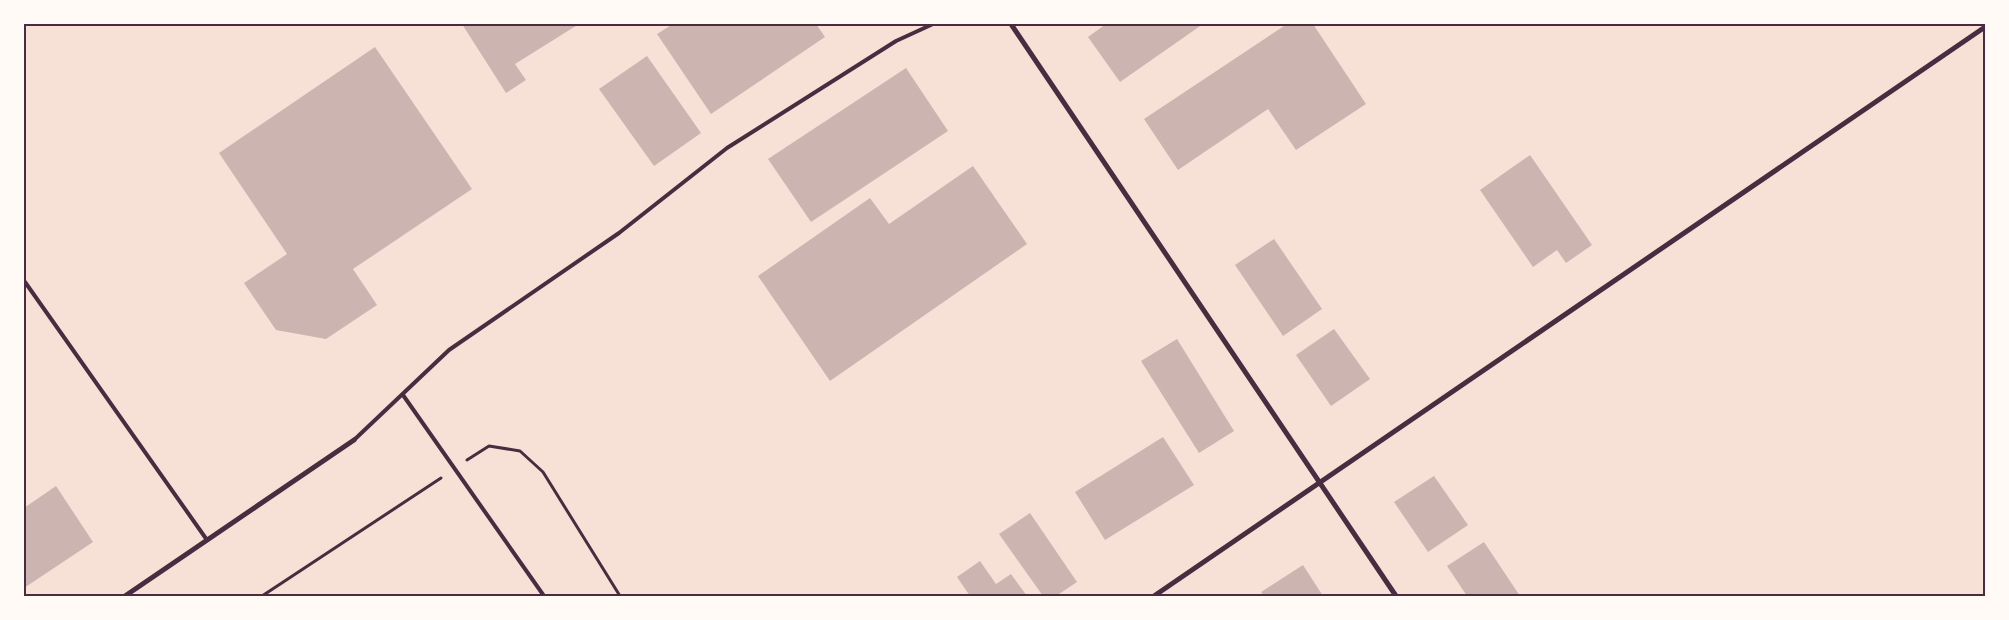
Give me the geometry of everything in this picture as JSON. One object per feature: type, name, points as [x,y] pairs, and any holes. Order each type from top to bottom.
[{"type":"street","points":[[1011,24],[1396,596]]},
{"type":"street","points":[[1154,596],[1985,27]]},
{"type":"street","points":[[125,596],[354,440]]},
{"type":"lane","points":[[354,440],[449,350],[619,232],[728,148],[896,42],[933,24]]},
{"type":"lane","points":[[25,282],[207,540]]},
{"type":"lane","points":[[403,395],[544,596]]},
{"type":"path","points":[[262,596],[489,446],[520,451],[543,472],[620,596]]},
{"type":"building","points":[[462,24],[579,24],[515,64],[526,80],[506,93]]},
{"type":"building","points":[[673,24],[816,24],[825,37],[711,114],[657,34]]},
{"type":"building","points":[[1106,24],[1203,24],[1120,82],[1088,37]]},
{"type":"building","points":[[1287,24],[1313,24],[1366,104],[1296,150],[1268,109],[1178,170],[1144,119]]},
{"type":"building","points":[[375,47],[472,189],[353,269],[377,305],[326,339],[276,330],[244,283],[287,254],[219,153]]},
{"type":"building","points":[[647,56],[701,133],[654,166],[599,89]]},
{"type":"building","points":[[906,68],[948,131],[811,222],[768,159]]},
{"type":"building","points":[[1530,155],[1592,245],[1566,263],[1557,250],[1533,267],[1480,190]]},
{"type":"building","points":[[973,166],[1027,244],[830,381],[758,276],[870,198],[889,224]]},
{"type":"building","points":[[1274,239],[1322,309],[1283,336],[1235,265]]},
{"type":"building","points":[[1334,329],[1370,379],[1331,406],[1296,355]]},
{"type":"building","points":[[1177,339],[1234,431],[1199,453],[1141,361]]},
{"type":"building","points":[[1163,437],[1194,485],[1105,540],[1075,492]]},
{"type":"building","points":[[1434,476],[1468,525],[1428,552],[1394,502]]},
{"type":"building","points":[[56,486],[93,542],[24,588],[24,508]]},
{"type":"building","points":[[1030,513],[1077,582],[1056,596],[1043,596],[999,534]]},
{"type":"building","points":[[1484,542],[1520,596],[1467,596],[1447,566]]},
{"type":"building","points":[[980,561],[996,584],[1011,574],[1027,596],[970,596],[957,577]]},
{"type":"building","points":[[1303,565],[1323,596],[1264,596],[1261,592]]}]
